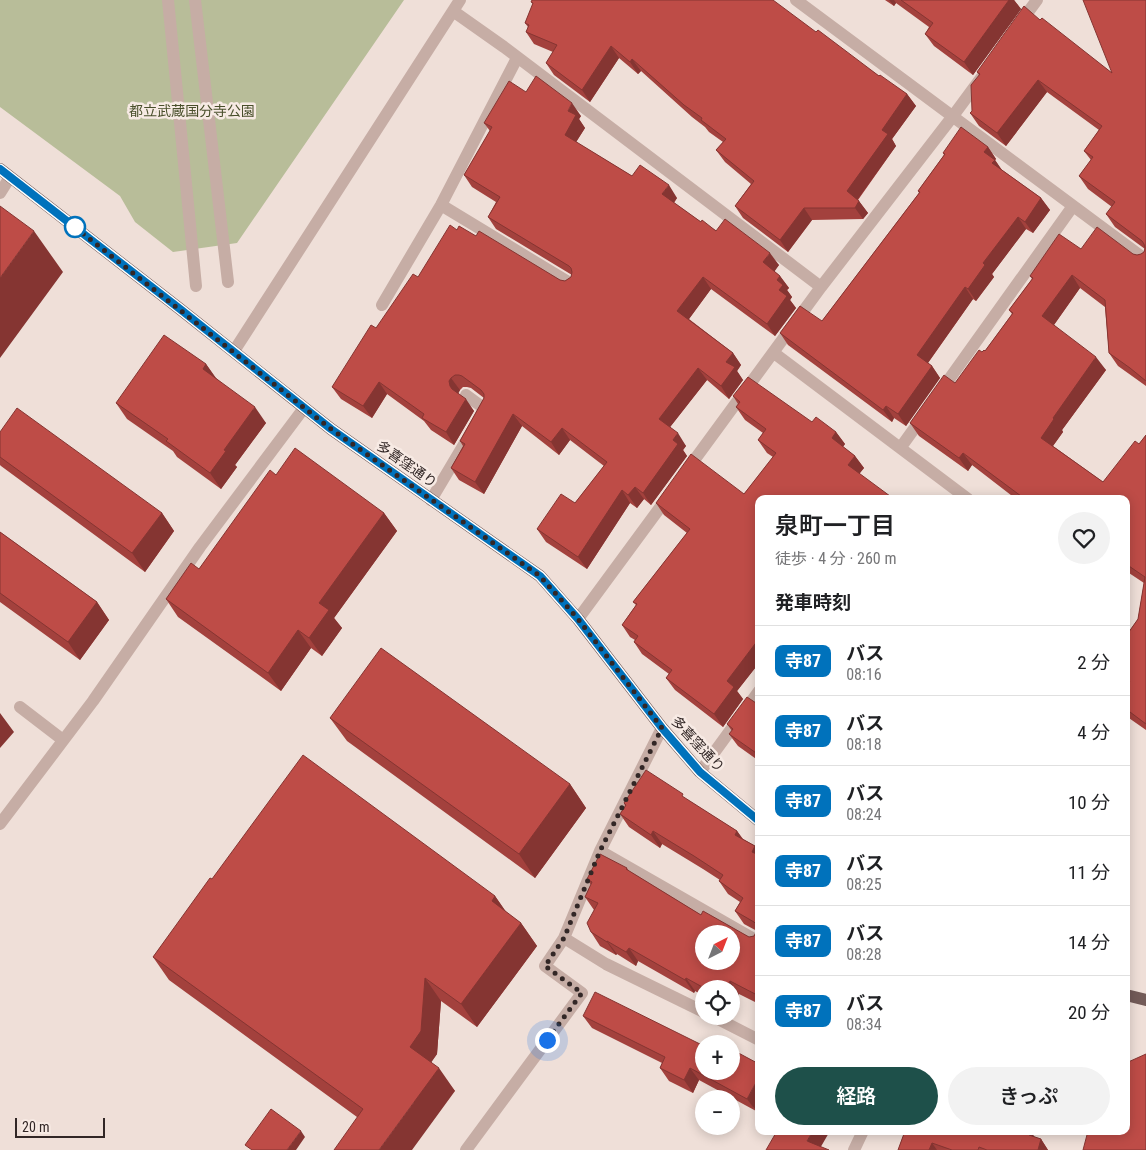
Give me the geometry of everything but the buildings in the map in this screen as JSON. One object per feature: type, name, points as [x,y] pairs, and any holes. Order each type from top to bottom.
[{"type":"main road","name":"多喜窪通り","points":[[5,173],[234,351],[304,408],[540,576],[578,619],[662,728],[700,772],[755,818]]},
{"type":"main road","points":[[1130,997],[1146,1000]]},
{"type":"street","points":[[168,0],[196,286]]},
{"type":"street","points":[[195,0],[228,282]]},
{"type":"street","points":[[234,351],[460,0]]},
{"type":"street","points":[[796,0],[1146,260]]},
{"type":"street","points":[[1012,34],[1038,0]]},
{"type":"street","points":[[453,11],[518,58],[821,288]]},
{"type":"street","points":[[382,305],[441,205],[518,58]]},
{"type":"street","points":[[578,619],[821,288],[986,71]]},
{"type":"street","points":[[0,194],[5,173]]},
{"type":"street","points":[[441,205],[573,285]]},
{"type":"street","points":[[901,447],[1072,206]]},
{"type":"street","points":[[774,353],[963,495]]},
{"type":"street","points":[[431,500],[485,409],[466,395]]},
{"type":"street","points":[[0,824],[93,701],[200,547],[304,408]]},
{"type":"street","points":[[700,772],[755,696]]},
{"type":"street","points":[[20,707],[64,740]]},
{"type":"street","points":[[466,1150],[582,993],[545,966],[564,938],[600,851],[662,728]]},
{"type":"street","points":[[600,851],[755,940]]},
{"type":"street","points":[[564,938],[606,964],[695,1008]]},
{"type":"street","points":[[730,1025],[755,1038]]},
{"type":"street","points":[[854,1150],[861,1135]]},
{"type":"green space","name":"都立武蔵国分寺公園","points":[[0,0],[404,0],[237,243],[173,252],[135,222],[120,196],[0,107]]},
{"type":"bus line","name":"寺87","points":[[0,169],[331,429],[540,576],[578,619],[662,728],[700,772],[755,818]]},
{"type":"route","points":[[75,227],[72,225],[331,429],[540,576],[578,619],[662,728],[600,851],[564,938],[545,966],[582,993],[547,1040]]}]
